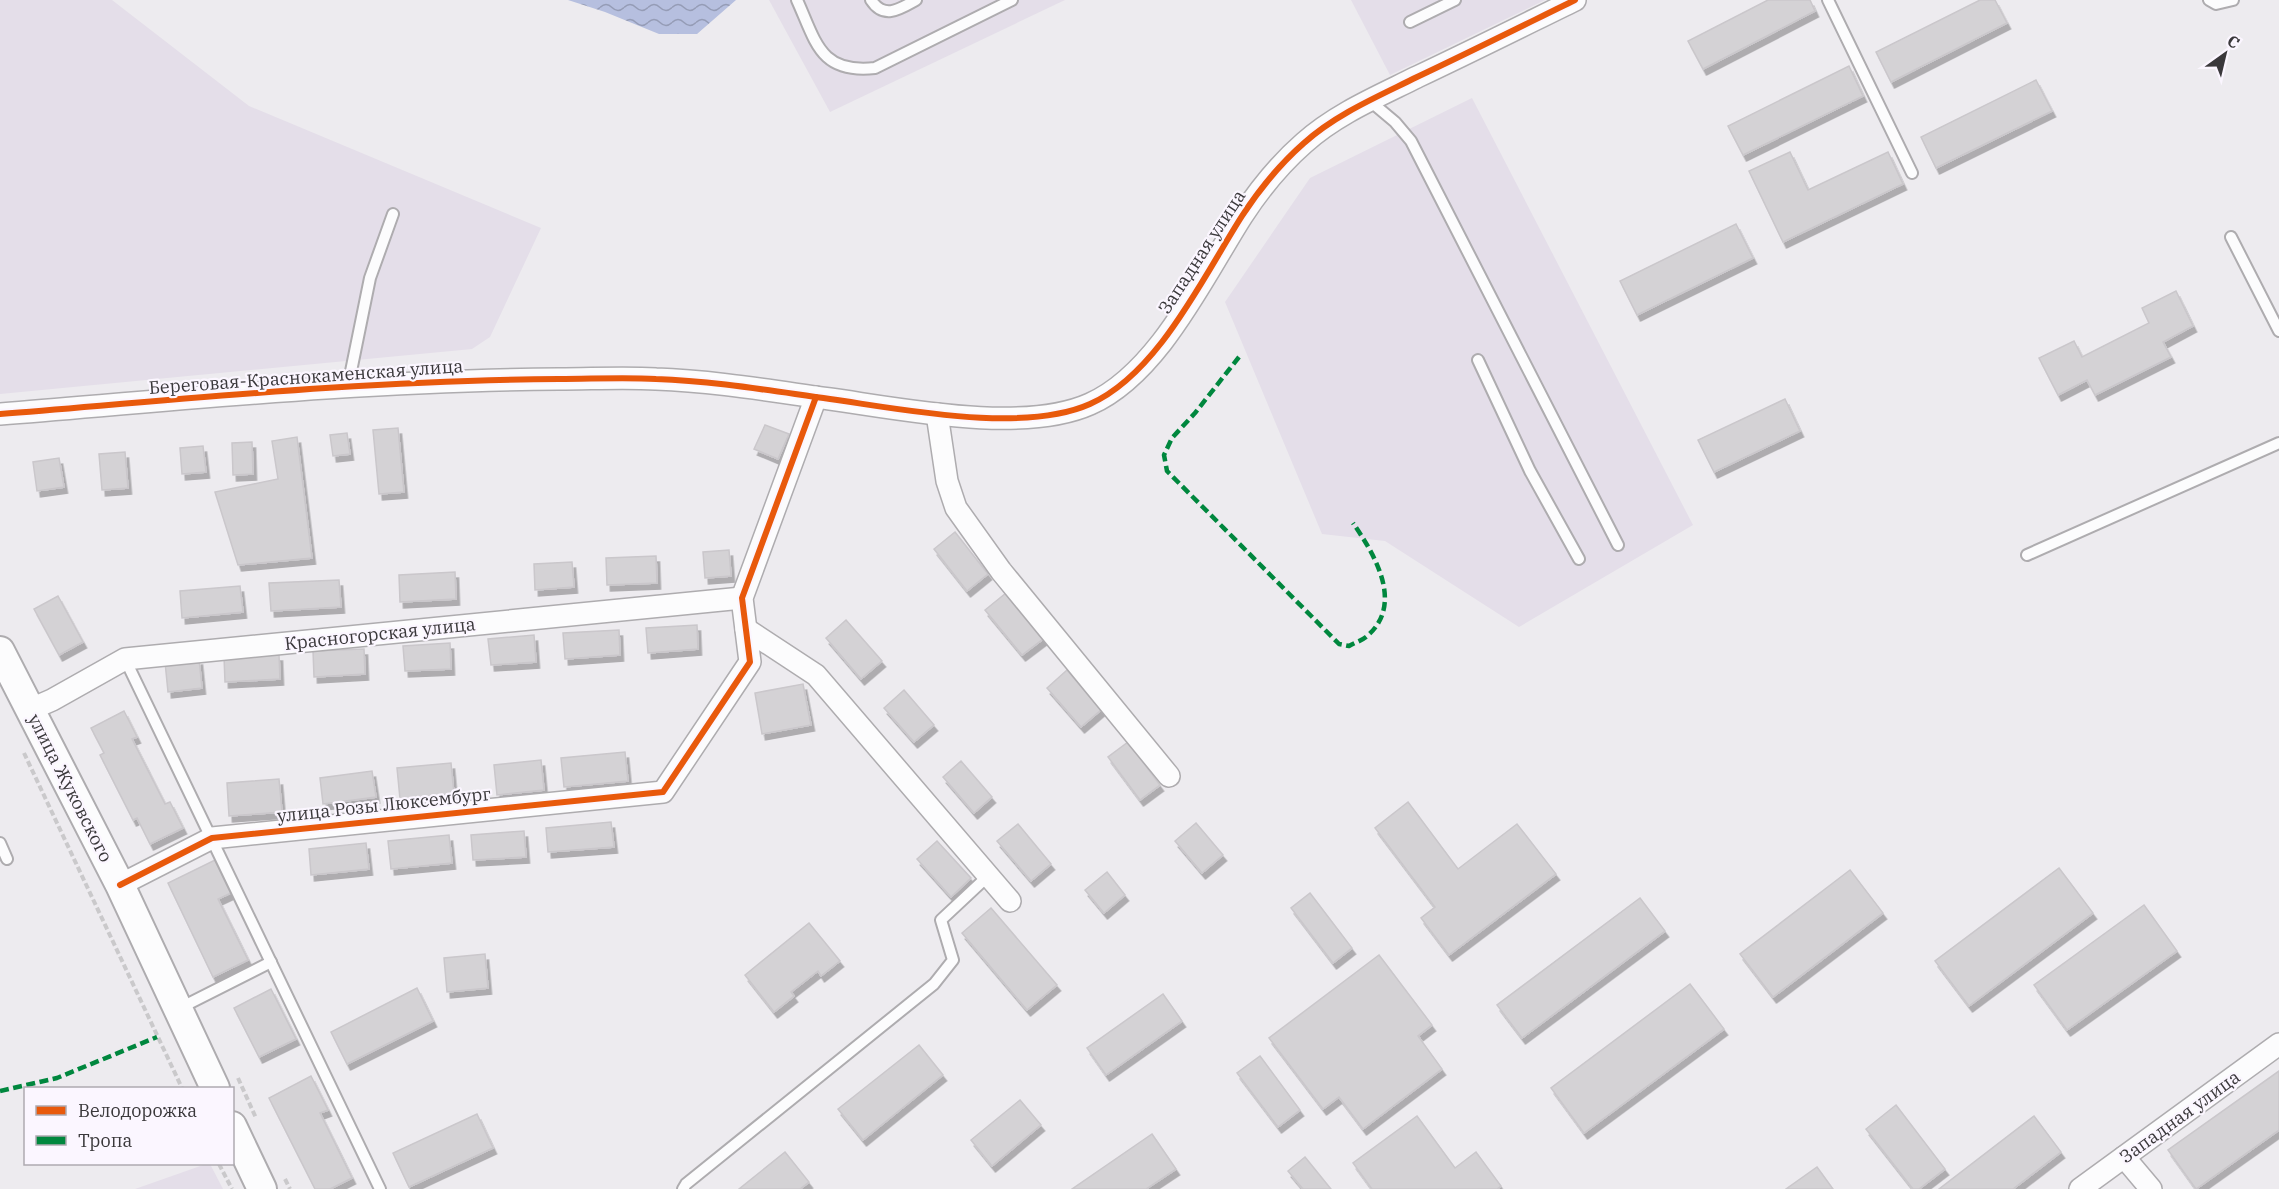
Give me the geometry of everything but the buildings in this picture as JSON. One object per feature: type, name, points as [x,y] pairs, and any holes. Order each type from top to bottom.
[{"type":"street","name":"Западная улица","points":[[937,414],[1023,417],[1060,414],[1090,404],[1118,388],[1161,342],[1263,186],[1305,141],[1370,100],[1575,0]]},
{"type":"street","name":"Береговая-Краснокаменская улица","points":[[0,414],[348,386],[500,379],[656,379],[739,385],[937,414]]},
{"type":"street","points":[[816,397],[742,598],[746,629],[816,675],[1010,901]]},
{"type":"street","points":[[937,414],[947,481],[957,508],[1001,571],[1169,776]]},
{"type":"street","name":"Красногорская улица","points":[[29,710],[52,700],[125,659],[742,598]]},
{"type":"street","name":"улица Розы Люксембург","points":[[120,885],[212,838],[663,792],[750,662],[746,629]]},
{"type":"street","name":"улица Жуковского","points":[[0,651],[120,885],[214,1087]]},
{"type":"street","name":"Западная улица","points":[[2080,1189],[2279,1044]]},
{"type":"street","points":[[234,1130],[262,1189]]},
{"type":"street","points":[[2124,1157],[2151,1189]]},
{"type":"lane","points":[[797,0],[820,51],[844,68],[858,70],[875,68],[1008,1]]},
{"type":"lane","points":[[871,0],[888,13],[916,0]]},
{"type":"lane","points":[[1410,22],[1455,0]]},
{"type":"lane","points":[[1828,0],[1912,173]]},
{"type":"lane","points":[[2209,0],[2216,4],[2233,0]]},
{"type":"lane","points":[[1370,100],[1395,122],[1411,141],[1617,545]]},
{"type":"lane","points":[[348,386],[370,278],[393,214]]},
{"type":"lane","points":[[2231,237],[2279,331]]},
{"type":"lane","points":[[1478,360],[1530,471],[1579,559]]},
{"type":"lane","points":[[2027,555],[2279,443]]},
{"type":"lane","points":[[125,659],[380,1189]]},
{"type":"lane","points":[[0,843],[7,859]]},
{"type":"lane","points":[[683,1189],[686,1184],[934,984],[953,960],[941,920],[988,876]]},
{"type":"lane","points":[[178,1009],[272,962]]},
{"type":"path","points":[[22,748],[181,1087]]},
{"type":"path","points":[[220,1165],[232,1189]]},
{"type":"shaded area","points":[[0,0],[112,0],[249,106],[541,228],[490,337],[472,349],[0,394]]},
{"type":"shaded area","points":[[769,0],[1065,0],[830,112]]},
{"type":"shaded area","points":[[1351,0],[1545,0],[1390,75]]},
{"type":"shaded area","points":[[1472,98],[1693,525],[1519,627],[1385,541],[1322,534],[1225,302],[1310,178]]},
{"type":"shaded area","points":[[203,1165],[211,1165],[223,1189],[135,1189]]},
{"type":"water","points":[[568,0],[736,0],[697,34],[659,34]]},
{"type":"marked path","points":[[1239,357],[1172,438],[1164,455],[1167,471],[1339,644],[1349,646],[1366,637],[1378,624],[1384,610],[1385,595],[1377,565],[1353,523]]},
{"type":"marked path","points":[[0,1091],[57,1078],[157,1037]]},
{"type":"cycle path","points":[[0,414],[349,387],[489,380],[620,378],[721,384],[962,416],[1031,417],[1063,413],[1090,404],[1114,390],[1137,371],[1177,322],[1255,197],[1287,160],[1316,133],[1344,114],[1373,99],[1575,0]]},
{"type":"cycle path","points":[[120,885],[212,838],[663,792],[750,662],[742,598],[816,397]]}]
